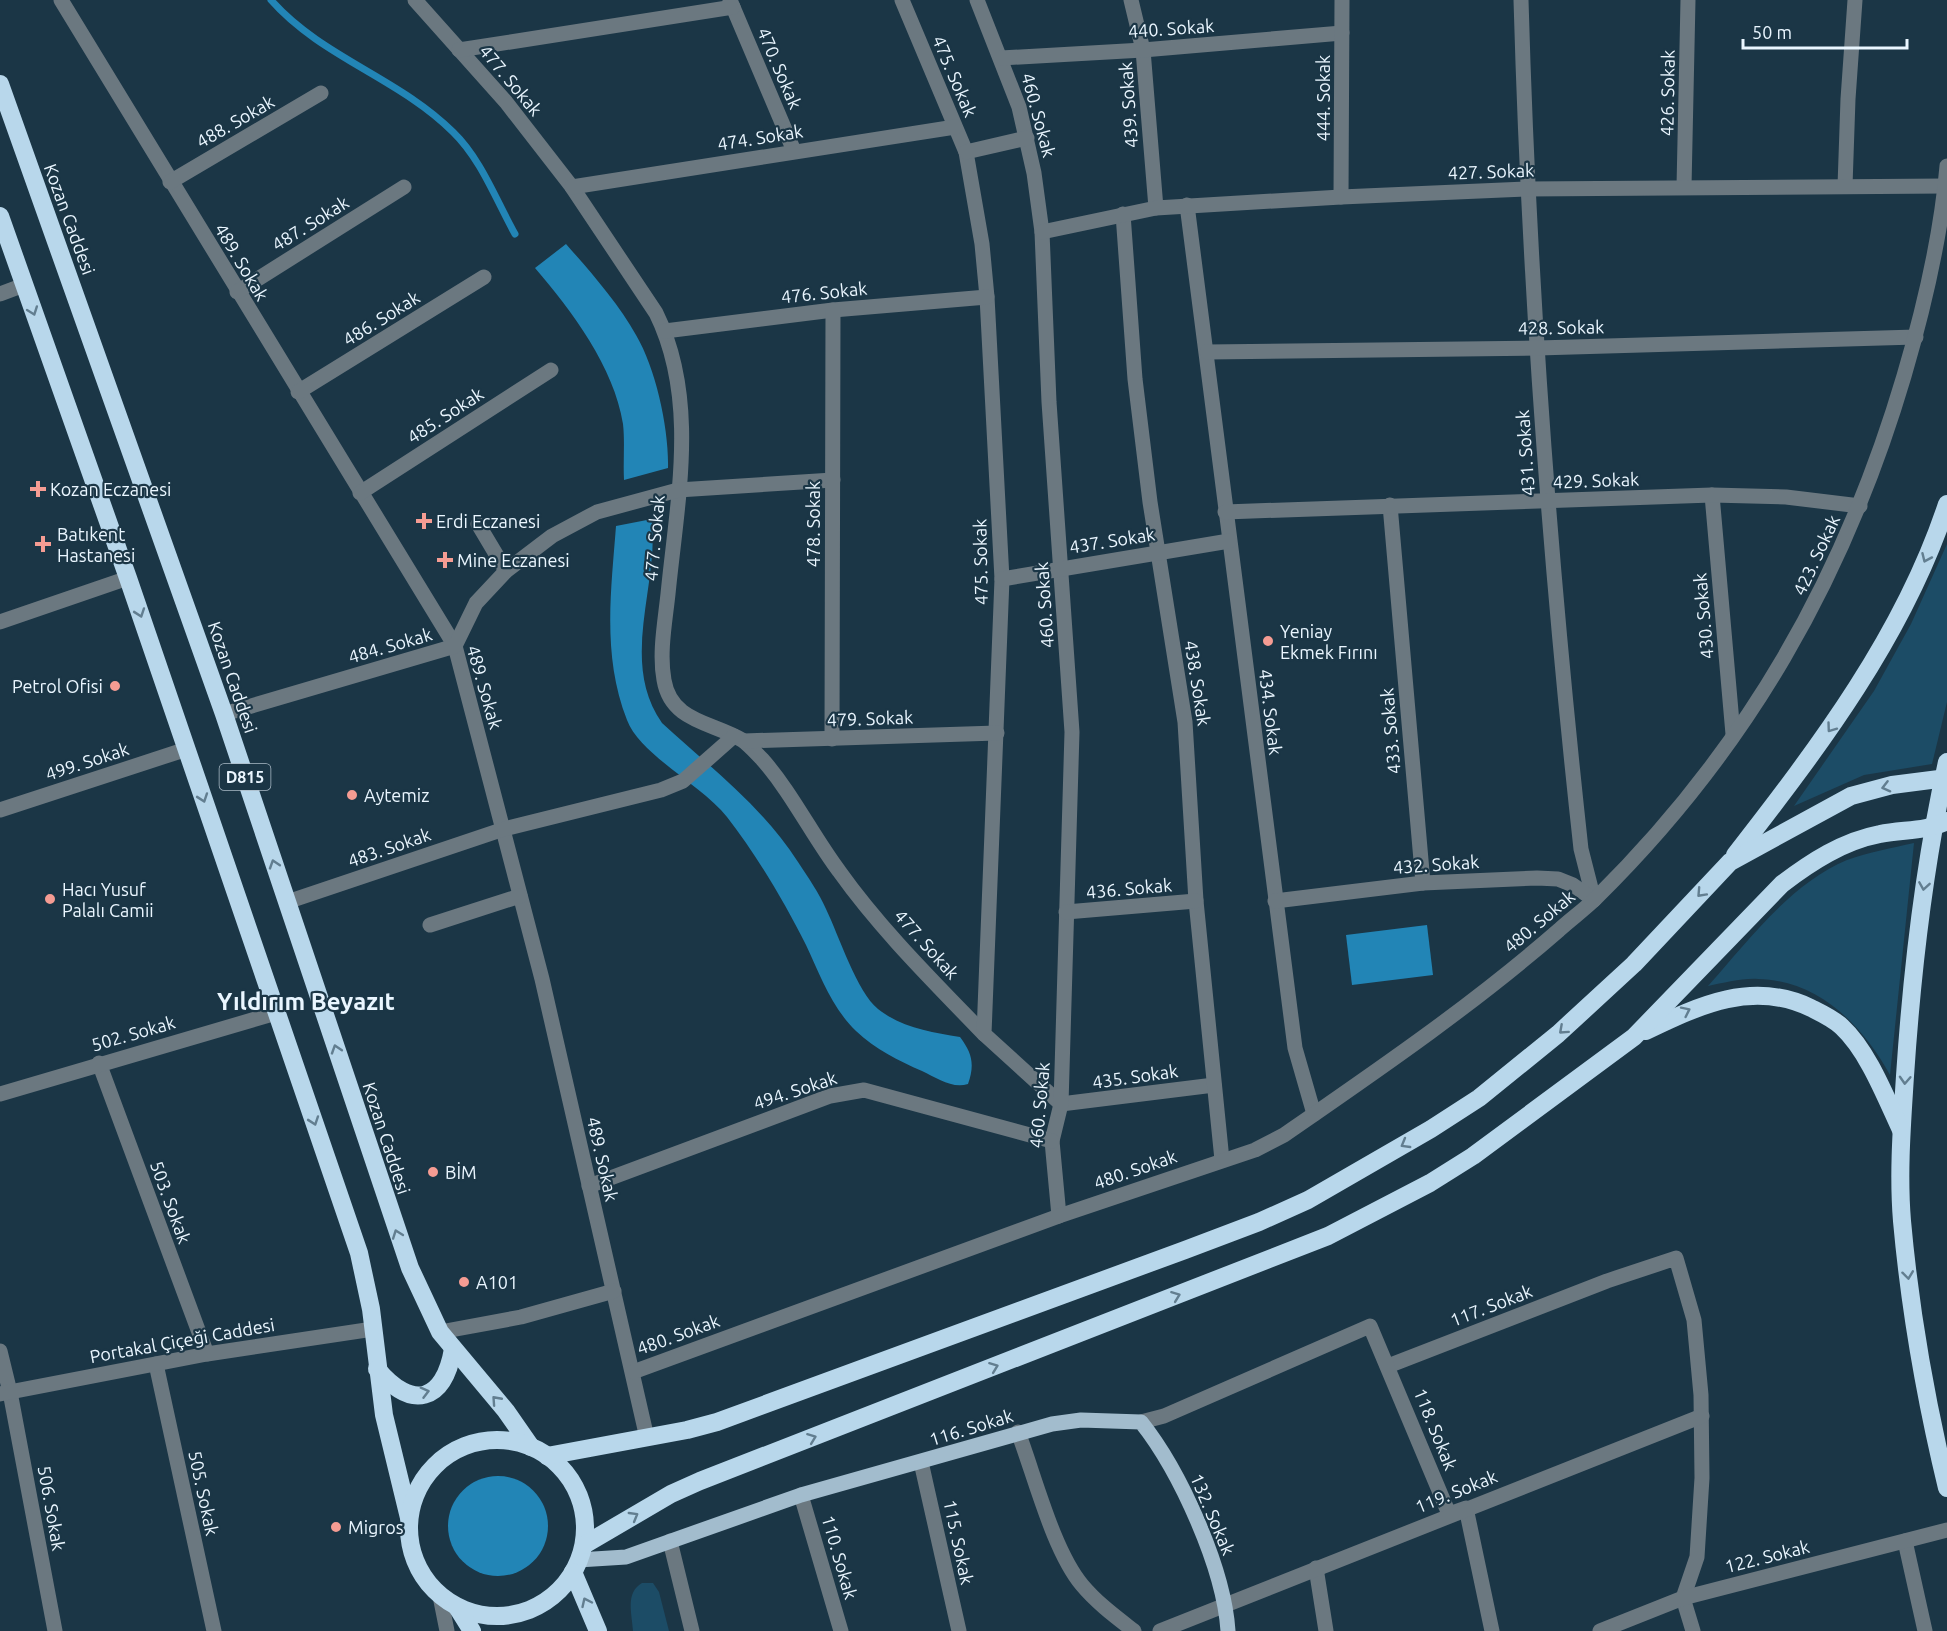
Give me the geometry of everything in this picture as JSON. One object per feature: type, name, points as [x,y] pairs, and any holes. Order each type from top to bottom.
[{"type":"highway","name":"Kozan Caddesi","points":[[0,84],[224,714],[394,1225],[422,1296],[440,1332],[539,1451]]},
{"type":"highway","name":"D815","points":[[0,217],[128,578],[360,1253],[391,1451],[410,1518]]},
{"type":"highway","points":[[539,1451],[647,1438],[728,1418],[1185,1250],[1259,1222],[1308,1200],[1469,1104],[1558,1034],[1634,964],[1730,862],[1838,719],[1876,657],[1919,573],[1947,504]]},
{"type":"highway","points":[[1730,862],[1851,796],[1946,772],[1940,825],[1909,1009],[1902,1131],[1902,1219],[1910,1292],[1924,1378],[1947,1488]]},
{"type":"highway","points":[[578,1559],[671,1494],[700,1481],[1328,1236],[1430,1183],[1473,1156],[1634,1037],[1782,884],[1804,868],[1853,842],[1880,833],[1940,825]]},
{"type":"highway","points":[[1634,1037],[1698,1005],[1731,996],[1776,997],[1801,1003],[1842,1027],[1872,1071],[1902,1131]]},
{"type":"highway","points":[[377,1368],[400,1390],[416,1395],[431,1392],[442,1384],[449,1371],[453,1349]]},
{"type":"highway","points":[[504,1440],[539,1451],[564,1470],[577,1490],[585,1527],[578,1559],[561,1589],[546,1602],[517,1614],[487,1616],[457,1607],[440,1596],[419,1568],[411,1547],[410,1518],[413,1503],[427,1475],[453,1452],[483,1441],[504,1440]]},
{"type":"highway","points":[[578,1559],[598,1631]]},
{"type":"highway","points":[[457,1607],[472,1631]]},
{"type":"main road","name":"116. Sokak","points":[[578,1559],[626,1557],[801,1495],[1018,1432],[1081,1420],[1141,1422]]},
{"type":"main road","name":"132. Sokak","points":[[1141,1422],[1173,1467],[1218,1577],[1226,1604],[1228,1631]]},
{"type":"street","name":"489. Sokak","points":[[61,0],[454,646],[542,979],[647,1438]]},
{"type":"street","name":"477. Sokak","points":[[415,0],[506,102],[572,187],[656,313],[665,331],[679,384],[682,410],[678,490],[663,647],[664,680],[671,702],[684,715],[739,739],[786,791],[852,888],[911,957],[984,1034]]},
{"type":"street","name":"475. Sokak","points":[[902,0],[966,152],[982,244],[987,297],[1002,579],[984,1034]]},
{"type":"street","name":"460. Sokak","points":[[977,0],[1001,58],[1028,138],[1042,232],[1049,402],[1072,732],[1061,1104],[1052,1141],[1059,1215]]},
{"type":"street","name":"439. Sokak","points":[[1131,0],[1143,50],[1156,208]]},
{"type":"street","name":"444. Sokak","points":[[1341,197],[1342,0]]},
{"type":"street","name":"431. Sokak","points":[[1521,0],[1526,189],[1548,502],[1581,849],[1594,900]]},
{"type":"street","name":"426. Sokak","points":[[1684,187],[1688,0]]},
{"type":"street","points":[[1845,186],[1855,0]]},
{"type":"street","points":[[459,50],[731,4]]},
{"type":"street","name":"470. Sokak","points":[[731,4],[794,151]]},
{"type":"street","name":"440. Sokak","points":[[1001,58],[1143,50],[1342,33]]},
{"type":"street","name":"488. Sokak","points":[[170,182],[321,93]]},
{"type":"street","name":"474. Sokak","points":[[572,187],[955,127]]},
{"type":"street","points":[[966,152],[1028,138]]},
{"type":"street","name":"423. Sokak","points":[[1594,900],[1688,794],[1733,734],[1795,643],[1860,506],[1885,439],[1916,337],[1932,266],[1947,166]]},
{"type":"street","name":"427. Sokak","points":[[1042,232],[1156,208],[1341,197],[1526,189],[1945,186]]},
{"type":"street","name":"487. Sokak","points":[[237,292],[404,187]]},
{"type":"street","name":"434. Sokak","points":[[1187,206],[1295,1048],[1314,1114]]},
{"type":"street","name":"438. Sokak","points":[[1123,214],[1135,379],[1158,553],[1185,722],[1196,902],[1222,1160]]},
{"type":"street","name":"486. Sokak","points":[[298,392],[484,277]]},
{"type":"street","points":[[0,294],[24,285]]},
{"type":"street","name":"476. Sokak","points":[[665,331],[833,310],[987,297]]},
{"type":"street","name":"478. Sokak","points":[[832,739],[833,310]]},
{"type":"street","name":"428. Sokak","points":[[1207,352],[1538,348],[1916,337]]},
{"type":"street","name":"485. Sokak","points":[[360,493],[551,370]]},
{"type":"street","name":"484. Sokak","points":[[224,714],[454,646],[476,603],[506,572],[552,536],[577,521],[621,504],[678,490],[833,480]]},
{"type":"street","name":"429. Sokak","points":[[1226,512],[1712,495],[1786,497],[1860,506]]},
{"type":"street","name":"430. Sokak","points":[[1712,495],[1733,734]]},
{"type":"street","name":"433. Sokak","points":[[1390,505],[1422,883]]},
{"type":"street","points":[[477,524],[506,572]]},
{"type":"street","name":"437. Sokak","points":[[1002,579],[1229,541]]},
{"type":"street","points":[[0,622],[128,578]]},
{"type":"street","name":"479. Sokak","points":[[739,739],[832,739],[997,733]]},
{"type":"street","name":"483. Sokak","points":[[287,902],[504,829],[661,790],[683,781],[739,739]]},
{"type":"street","name":"499. Sokak","points":[[0,810],[186,749]]},
{"type":"street","name":"432. Sokak","points":[[1275,901],[1422,883],[1558,879],[1573,885],[1594,900]]},
{"type":"street","points":[[430,925],[520,896]]},
{"type":"street","name":"480. Sokak","points":[[633,1371],[1059,1215],[1255,1150],[1284,1135],[1482,993],[1594,900]]},
{"type":"street","name":"436. Sokak","points":[[1066,912],[1196,902]]},
{"type":"street","name":"502. Sokak","points":[[0,1094],[276,1012]]},
{"type":"street","points":[[984,1034],[1061,1104]]},
{"type":"street","name":"503. Sokak","points":[[99,1063],[207,1354]]},
{"type":"street","name":"435. Sokak","points":[[1061,1104],[1214,1085]]},
{"type":"street","name":"494. Sokak","points":[[589,1186],[830,1096],[864,1090],[1052,1141]]},
{"type":"street","name":"117. Sokak","points":[[1388,1366],[1607,1281],[1676,1258],[1694,1320],[1702,1416]]},
{"type":"street","points":[[440,1332],[521,1317],[614,1291]]},
{"type":"street","name":"118. Sokak","points":[[1370,1326],[1449,1514]]},
{"type":"street","name":"116. Sokak","points":[[1141,1422],[1164,1416],[1370,1326]]},
{"type":"street","name":"Portakal Çiçeği Caddesi","points":[[5,1393],[207,1354],[372,1329]]},
{"type":"street","name":"506. Sokak","points":[[0,1351],[5,1393],[54,1631]]},
{"type":"street","name":"505. Sokak","points":[[156,1364],[213,1631]]},
{"type":"street","points":[[1693,1631],[1683,1598],[1697,1557],[1702,1478],[1702,1416]]},
{"type":"street","name":"119. Sokak","points":[[1160,1631],[1449,1514],[1702,1416]]},
{"type":"street","points":[[1018,1432],[1057,1538],[1073,1571],[1098,1603],[1134,1631]]},
{"type":"street","name":"115. Sokak","points":[[921,1462],[958,1631]]},
{"type":"street","name":"110. Sokak","points":[[801,1495],[841,1631]]},
{"type":"street","points":[[1449,1514],[1466,1508],[1492,1631]]},
{"type":"street","name":"122. Sokak","points":[[1600,1631],[1683,1598],[1947,1530]]},
{"type":"street","points":[[670,1541],[692,1631]]},
{"type":"street","points":[[1905,1541],[1925,1631]]},
{"type":"street","points":[[1316,1568],[1326,1631]]},
{"type":"street","points":[[440,1596],[447,1631]]},
{"type":"shaded area","points":[[1947,544],[1947,702],[1932,764],[1864,775],[1794,806],[1874,691],[1911,624]]},
{"type":"shaded area","points":[[1914,843],[1890,1075],[1867,1039],[1852,1023],[1837,1009],[1801,988],[1780,981],[1752,979],[1708,986],[1771,915],[1807,883],[1847,860]]},
{"type":"shaded area","points":[[642,1583],[653,1583],[659,1592],[669,1631],[633,1631],[631,1598],[633,1592]]},
{"type":"water","points":[[566,244],[612,299],[629,323],[643,349],[650,365],[664,418],[668,468],[624,480],[623,424],[611,382],[577,321],[535,268]]},
{"type":"water","points":[[652,519],[653,545],[642,649],[643,675],[650,699],[662,723],[752,805],[784,842],[820,897],[849,963],[870,1001],[887,1015],[907,1025],[960,1037],[971,1059],[968,1084],[956,1085],[939,1080],[888,1054],[856,1031],[833,1002],[789,912],[738,831],[716,805],[658,758],[634,733],[619,696],[611,648],[610,624],[616,526]]},
{"type":"water","points":[[1427,925],[1433,975],[1352,985],[1346,935]]},
{"type":"water","points":[[498,1476],[526,1484],[540,1498],[548,1526],[540,1554],[526,1568],[498,1576],[470,1568],[456,1554],[448,1526],[456,1498],[470,1484]]},
{"type":"waterway","points":[[271,0],[313,37],[409,97],[453,132],[480,167],[515,234]]},
{"type":"place","name":"Kozan Eczanesi","points":[[38,489]]},
{"type":"place","name":"Erdi Eczanesi","points":[[424,521]]},
{"type":"place","name":"Batıkent Hastanesi","points":[[43,544]]},
{"type":"place","name":"Mine Eczanesi","points":[[445,560]]},
{"type":"place","name":"Yeniay Ekmek Fırını","points":[[1268,641]]},
{"type":"place","name":"Petrol Ofisi","points":[[115,686]]},
{"type":"place","name":"Aytemiz","points":[[352,795]]},
{"type":"place","name":"Hacı Yusuf Palalı Camii","points":[[50,899]]},
{"type":"place","name":"BİM","points":[[433,1172]]},
{"type":"place","name":"A101","points":[[464,1282]]},
{"type":"place","name":"Migros","points":[[336,1527]]},
{"type":"district","name":"Yıldırım Beyazıt","points":[[306,1001]]}]
